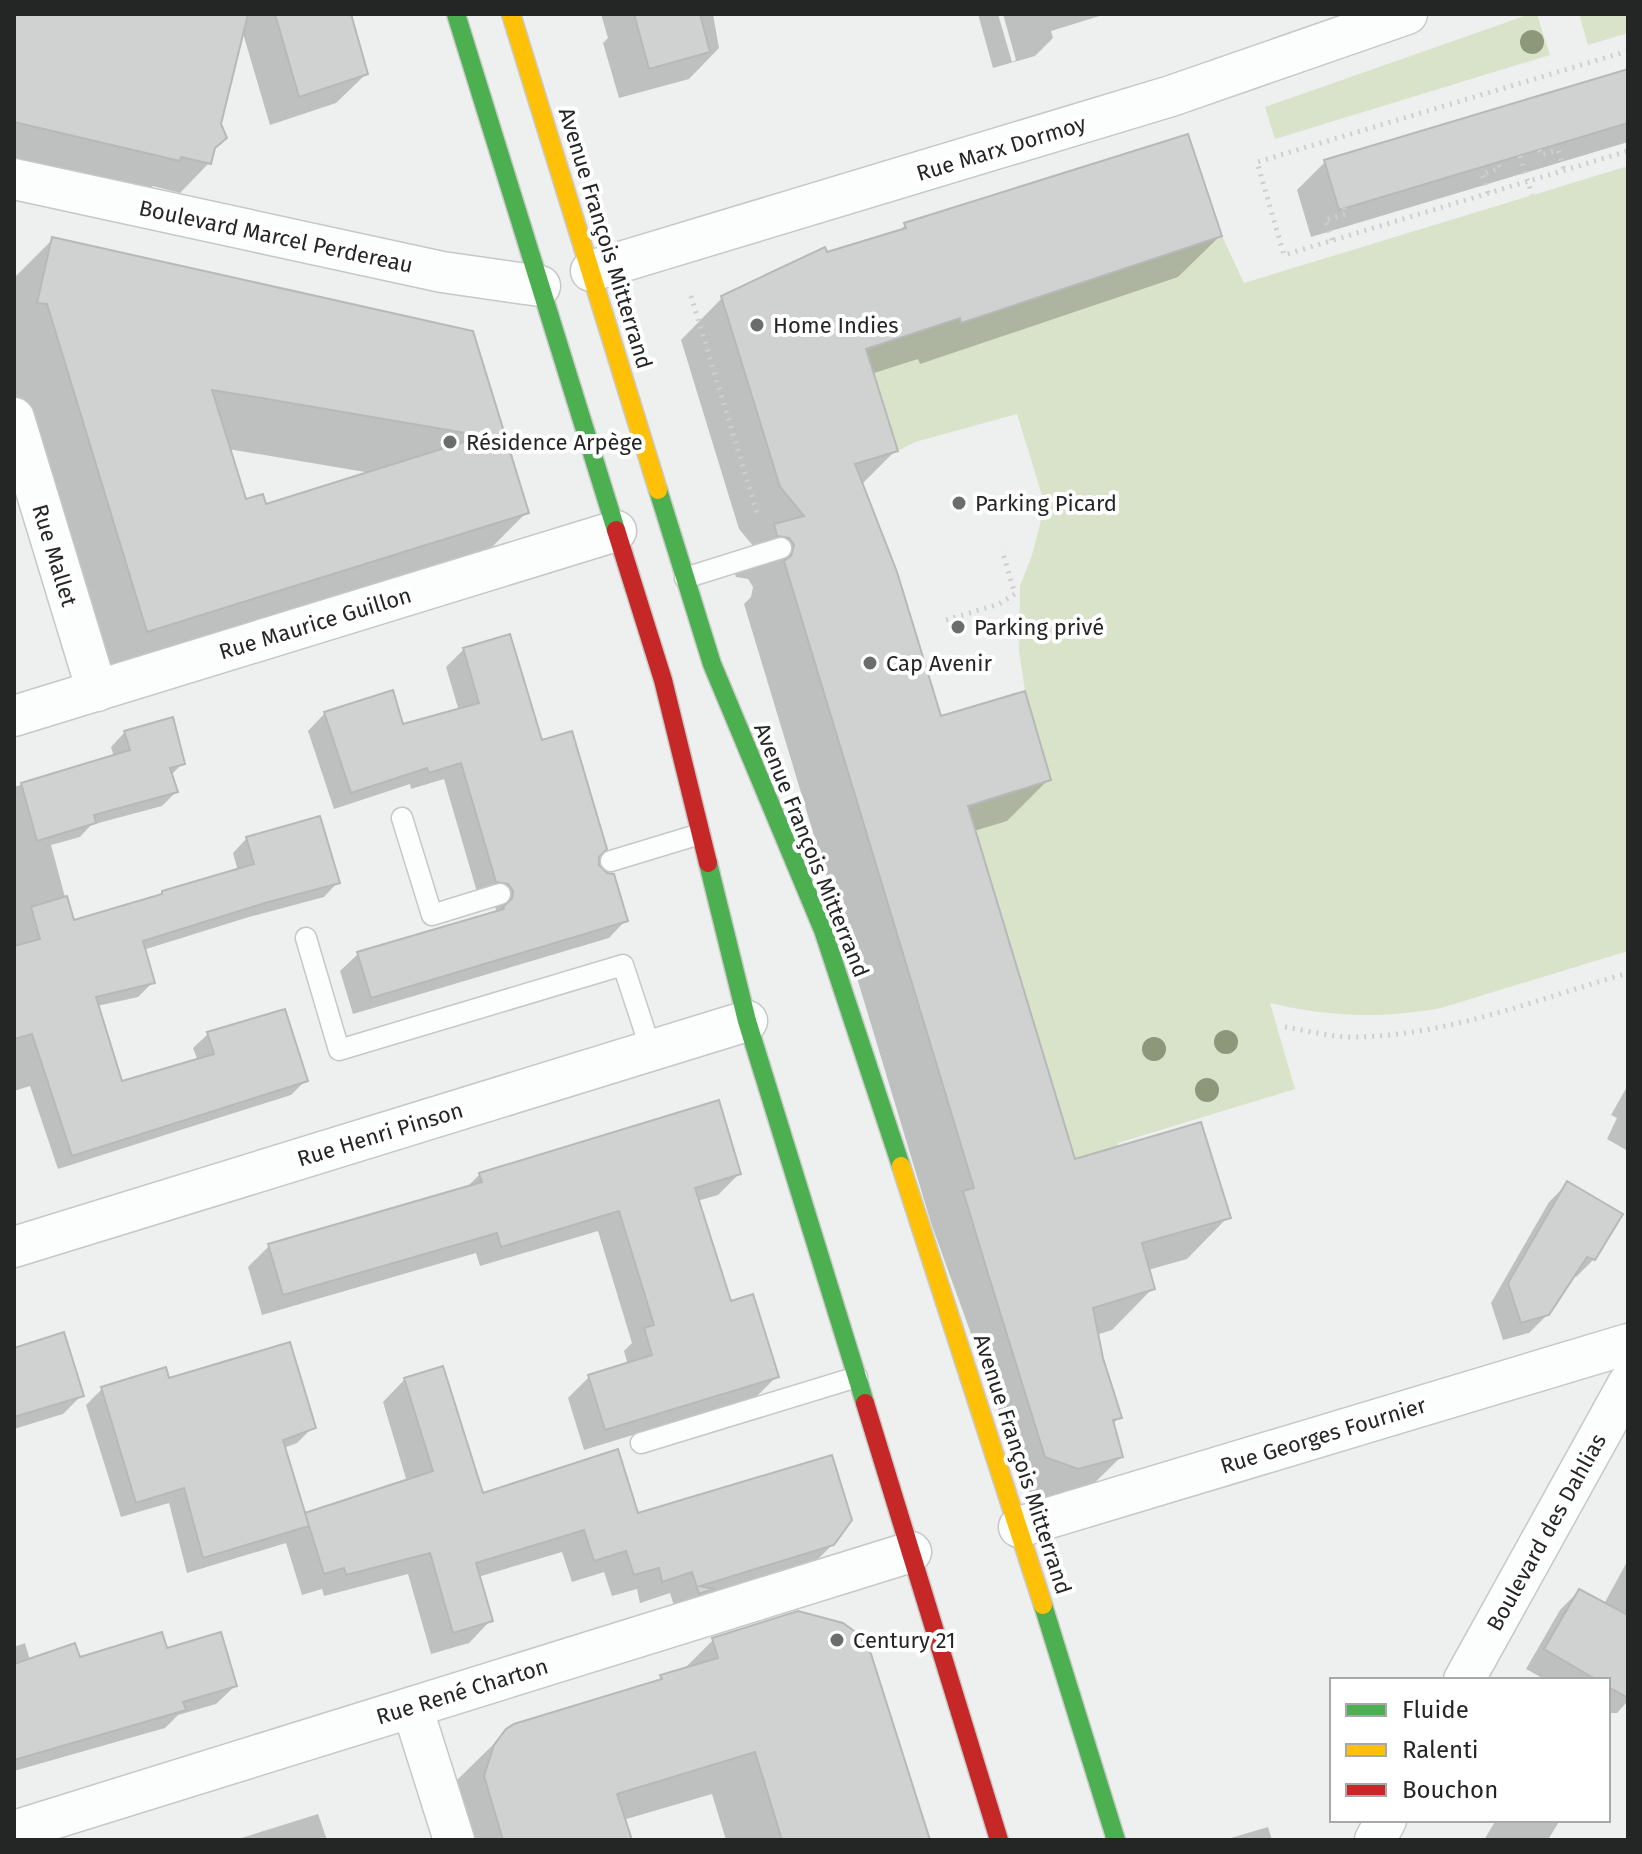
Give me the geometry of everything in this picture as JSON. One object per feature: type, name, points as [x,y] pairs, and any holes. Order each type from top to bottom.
[{"type":"main road","points":[[456,14],[663,680],[747,1021],[999,1840]]},
{"type":"main road","name":"Avenue François Mitterrand","points":[[511,14],[712,664],[823,930],[1019,1527],[1116,1840]]},
{"type":"street","name":"Rue Marx Dormoy","points":[[591,271],[1171,96],[1407,14]]},
{"type":"street","name":"Boulevard Marcel Perdereau","points":[[14,179],[442,272],[540,286]]},
{"type":"street","name":"Rue Mallet","points":[[14,418],[97,691]]},
{"type":"street","name":"Rue Maurice Guillon","points":[[14,716],[616,531]]},
{"type":"street","name":"Rue Henri Pinson","points":[[14,1247],[747,1021]]},
{"type":"street","name":"Rue Georges Fournier","points":[[1019,1527],[1628,1344]]},
{"type":"street","name":"Boulevard des Dahlias","points":[[1465,1678],[1628,1384]]},
{"type":"street","name":"Rue René Charton","points":[[14,1831],[911,1552]]},
{"type":"street","points":[[412,1707],[454,1840]]},
{"type":"street","points":[[1375,1840],[1385,1822]]},
{"type":"lane","points":[[685,578],[781,548]]},
{"type":"lane","points":[[402,818],[432,915],[500,894]]},
{"type":"lane","points":[[611,861],[700,834]]},
{"type":"lane","points":[[306,938],[339,1050],[623,965],[651,1050]]},
{"type":"lane","points":[[641,1443],[857,1377]]},
{"type":"path","points":[[1628,51],[1257,162],[1284,255],[1628,151]]},
{"type":"path","points":[[1539,150],[1541,155],[1558,150],[1564,170]]},
{"type":"path","points":[[1520,156],[1532,195]]},
{"type":"path","points":[[1488,193],[1482,174],[1500,168],[1498,163]]},
{"type":"path","points":[[1332,240],[1325,220],[1346,214],[1344,208]]},
{"type":"path","points":[[691,296],[748,483]]},
{"type":"path","points":[[946,620],[999,604],[1015,594],[1002,550]]},
{"type":"path","points":[[1285,1027],[1356,1037],[1401,1033],[1453,1024],[1628,973]]},
{"type":"green space","points":[[1537,14],[1550,55],[1275,139],[1265,107]]},
{"type":"green space","points":[[1579,14],[1628,14],[1628,33],[1588,45]]},
{"type":"green space","points":[[1628,166],[1628,951],[1419,1012],[1355,1015],[1270,1003],[1295,1089],[1075,1159],[952,754],[1012,792],[1051,780],[1025,691],[1019,651],[1020,586],[1045,505],[1017,414],[915,442],[898,451],[875,377],[858,349],[960,318],[962,323],[1125,269],[1122,261],[1146,262],[1222,236],[1244,283]]},
{"type":"building","points":[[14,14],[248,14],[221,124],[227,138],[215,148],[211,164],[181,157],[180,161],[14,122]]},
{"type":"building","points":[[275,14],[351,14],[368,74],[299,97]]},
{"type":"building","points":[[634,14],[700,14],[710,52],[649,69]]},
{"type":"building","points":[[1628,69],[1628,123],[1339,210],[1324,160]]},
{"type":"building","points":[[1188,134],[1222,236],[961,323],[960,318],[866,349],[898,451],[855,464],[897,572],[941,716],[1025,691],[1051,780],[968,806],[1075,1159],[1201,1122],[1231,1218],[1142,1243],[1155,1289],[1093,1308],[1103,1358],[1122,1418],[1113,1420],[1123,1457],[1078,1469],[1045,1457],[989,1277],[963,1191],[974,1188],[784,561],[791,556],[794,545],[789,538],[777,536],[774,524],[804,516],[780,487],[721,296],[825,247],[827,252],[906,228],[904,223]]},
{"type":"building","name":"Résidence Arpège","points":[[52,237],[473,331],[529,513],[147,632],[47,304],[37,303]],"holes":[[[212,390],[483,436],[266,504],[263,494],[246,499]]]},
{"type":"building","points":[[510,634],[542,740],[572,731],[607,849],[599,857],[599,865],[607,873],[614,874],[628,921],[371,998],[357,952],[504,909],[513,891],[508,884],[496,882],[461,763],[429,773],[427,768],[351,793],[324,712],[393,690],[403,724],[479,703],[463,648]]},
{"type":"building","points":[[173,717],[185,764],[170,768],[178,792],[94,815],[96,823],[37,841],[21,783],[130,750],[124,731]]},
{"type":"building","points":[[320,816],[340,883],[143,941],[155,983],[96,997],[122,1081],[214,1054],[207,1032],[285,1009],[308,1081],[72,1156],[32,1034],[14,1039],[14,946],[40,939],[31,907],[67,896],[74,920],[162,894],[162,891],[254,864],[246,837]]},
{"type":"building","points":[[719,1100],[741,1174],[695,1188],[731,1301],[753,1294],[779,1377],[605,1430],[588,1375],[652,1355],[644,1328],[654,1325],[619,1211],[501,1247],[497,1233],[283,1295],[268,1244],[482,1182],[479,1173]]},
{"type":"building","points":[[1567,1181],[1623,1214],[1595,1260],[1587,1257],[1549,1315],[1521,1323],[1508,1283]]},
{"type":"building","points":[[64,1332],[84,1396],[14,1417],[14,1348]]},
{"type":"building","points":[[290,1342],[316,1428],[283,1440],[309,1526],[203,1558],[184,1488],[136,1503],[101,1387],[166,1367],[169,1378]]},
{"type":"building","points":[[443,1366],[483,1493],[618,1449],[638,1513],[832,1455],[852,1520],[834,1545],[700,1586],[713,1589],[699,1594],[692,1572],[662,1582],[659,1568],[634,1575],[626,1551],[594,1561],[584,1530],[476,1563],[493,1621],[453,1633],[430,1553],[346,1575],[344,1568],[324,1574],[305,1513],[433,1471],[404,1378]]},
{"type":"building","points":[[1579,1589],[1628,1615],[1628,1698],[1610,1688],[1610,1678],[1594,1678],[1544,1649]]},
{"type":"building","points":[[798,1611],[843,1623],[858,1634],[871,1654],[930,1840],[782,1840],[755,1752],[617,1794],[632,1840],[503,1840],[484,1776],[494,1745],[506,1729],[718,1658],[712,1638]]},
{"type":"building","points":[[162,1632],[167,1648],[221,1632],[237,1686],[183,1702],[186,1710],[14,1760],[14,1664],[75,1643],[80,1657]]},
{"type":"traffic: fast","points":[[456,14],[616,530]]},
{"type":"traffic: fast","points":[[658,490],[712,664],[823,930],[901,1166]]},
{"type":"traffic: fast","points":[[708,863],[747,1021],[865,1403]]},
{"type":"traffic: fast","points":[[1043,1605],[1116,1840]]},
{"type":"traffic: slow","points":[[511,14],[658,490]]},
{"type":"traffic: slow","points":[[901,1166],[1043,1605]]},
{"type":"traffic: jam","points":[[616,530],[663,680],[708,863]]},
{"type":"traffic: jam","points":[[865,1403],[999,1840]]},
{"type":"place","name":"Home Indies","points":[[757,325]]},
{"type":"place","name":"Résidence Arpège","points":[[450,442]]},
{"type":"place","name":"Parking Picard","points":[[959,503]]},
{"type":"place","name":"Parking privé","points":[[958,627]]},
{"type":"place","name":"Cap Avenir","points":[[870,663]]},
{"type":"place","name":"Century 21","points":[[837,1640]]}]
